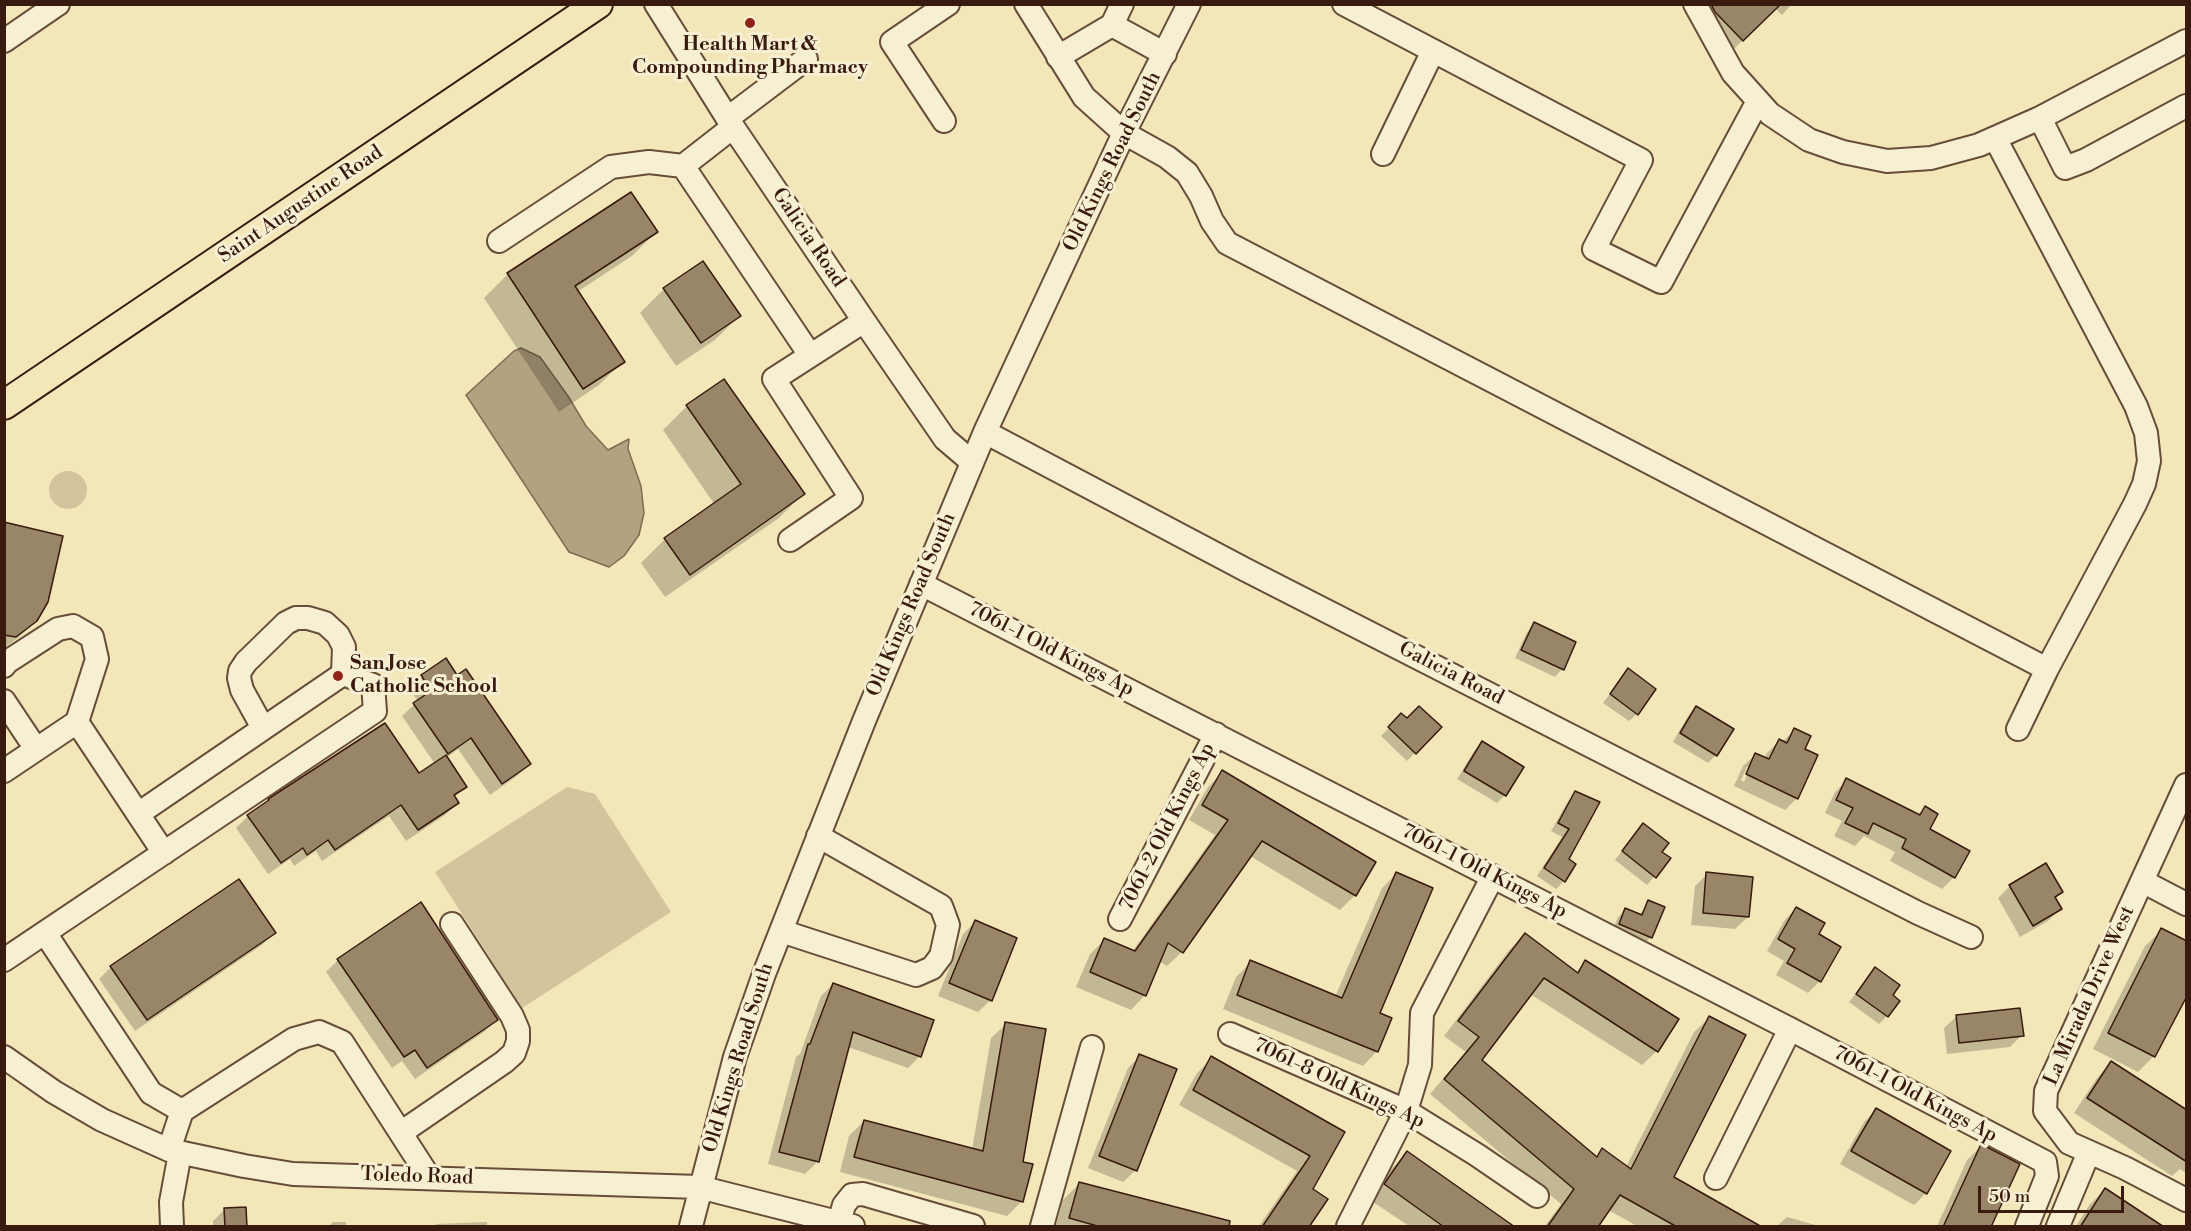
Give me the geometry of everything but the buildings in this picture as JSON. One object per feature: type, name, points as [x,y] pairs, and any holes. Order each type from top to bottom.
[{"type":"main road","name":"Saint Augustine Road","points":[[4,405],[598,4]]},
{"type":"street","points":[[4,41],[58,4]]},
{"type":"street","name":"Galicia Road","points":[[656,4],[730,123],[945,439],[972,462]]},
{"type":"street","points":[[944,121],[892,42],[948,4]]},
{"type":"street","points":[[1026,4],[1084,97],[1124,133],[1167,158],[1187,173],[1212,221],[1227,243],[2047,669]]},
{"type":"street","points":[[1344,4],[1641,160],[1594,249],[1661,282],[1758,101]]},
{"type":"street","points":[[1695,4],[1733,73],[1770,114],[1809,140],[1843,152],[1887,161],[1931,158],[1979,145],[2040,118],[2187,41]]},
{"type":"street","name":"Old Kings Road South","points":[[691,1227],[699,1188],[735,1058],[818,836],[985,432],[1124,133],[1165,54],[1187,5]]},
{"type":"street","points":[[1059,57],[1117,15],[1165,54]]},
{"type":"street","points":[[1383,153],[1433,51]]},
{"type":"street","points":[[499,241],[611,167],[649,162],[683,166],[806,59]]},
{"type":"street","points":[[2040,118],[2065,168],[2187,106]]},
{"type":"street","points":[[1995,138],[2136,406],[2146,433],[2150,461],[2144,484],[2018,729]]},
{"type":"street","points":[[683,166],[810,355]]},
{"type":"street","points":[[790,540],[851,498],[774,379],[864,321]]},
{"type":"street","name":"Galicia Road","points":[[985,432],[1246,570],[1918,913],[1971,937]]},
{"type":"street","name":"7061-1 Old Kings Ap","points":[[921,584],[1493,876],[2045,1162],[2047,1176],[2027,1227]]},
{"type":"street","points":[[263,728],[242,690],[240,672],[246,662],[286,623],[296,618],[308,618],[325,623],[338,636],[344,647],[343,674]]},
{"type":"street","points":[[4,666],[58,629],[73,626],[92,637],[97,659],[77,722],[4,771]]},
{"type":"street","points":[[138,814],[343,674]]},
{"type":"street","points":[[4,960],[375,711],[373,685],[343,674]]},
{"type":"street","points":[[4,701],[36,749]]},
{"type":"street","points":[[77,722],[164,853]]},
{"type":"street","name":"7061-2 Old Kings Ap","points":[[1119,919],[1216,734]]},
{"type":"street","name":"La Mirada Drive West","points":[[2187,785],[2046,1091],[2045,1112],[2070,1143],[2187,1200]]},
{"type":"street","points":[[781,931],[916,975],[932,968],[941,956],[948,925],[941,906],[818,836]]},
{"type":"street","points":[[1348,1227],[1406,1111],[1420,1065],[1422,1013],[1493,876]]},
{"type":"street","points":[[2142,881],[2187,904]]},
{"type":"street","points":[[402,1132],[504,1062],[514,1053],[518,1041],[518,1030],[512,1016],[452,924]]},
{"type":"street","points":[[45,933],[152,1093],[182,1112]]},
{"type":"street","points":[[1716,1178],[1790,1029]]},
{"type":"street","points":[[172,1227],[171,1203],[175,1152],[182,1112],[294,1039],[319,1032],[342,1042],[429,1177]]},
{"type":"street","name":"7061-8 Old Kings Ap","points":[[1230,1034],[1406,1111],[1477,1155],[1537,1197]]},
{"type":"street","points":[[1042,1227],[1092,1047]]},
{"type":"street","name":"Toledo Road","points":[[4,1057],[54,1092],[102,1120],[175,1152],[293,1174],[699,1188],[846,1225]]},
{"type":"street","points":[[2058,1227],[2089,1152]]},
{"type":"street","points":[[846,1225],[844,1205],[852,1195],[863,1194],[973,1227]]},
{"type":"shaded area","points":[[521,348],[540,357],[586,426],[608,450],[629,439],[628,449],[641,486],[644,513],[639,535],[624,556],[609,567],[569,552],[466,395],[514,351]]},
{"type":"shaded area","points":[[68,471],[82,476],[87,490],[82,504],[68,509],[54,504],[49,490],[54,476]]},
{"type":"shaded area","points":[[567,787],[595,794],[671,912],[522,1008],[435,872]]},
{"type":"place","name":"Health Mart & Compounding Pharmacy","points":[[750,23]]},
{"type":"place","name":"San Jose Catholic School","points":[[338,676]]}]
